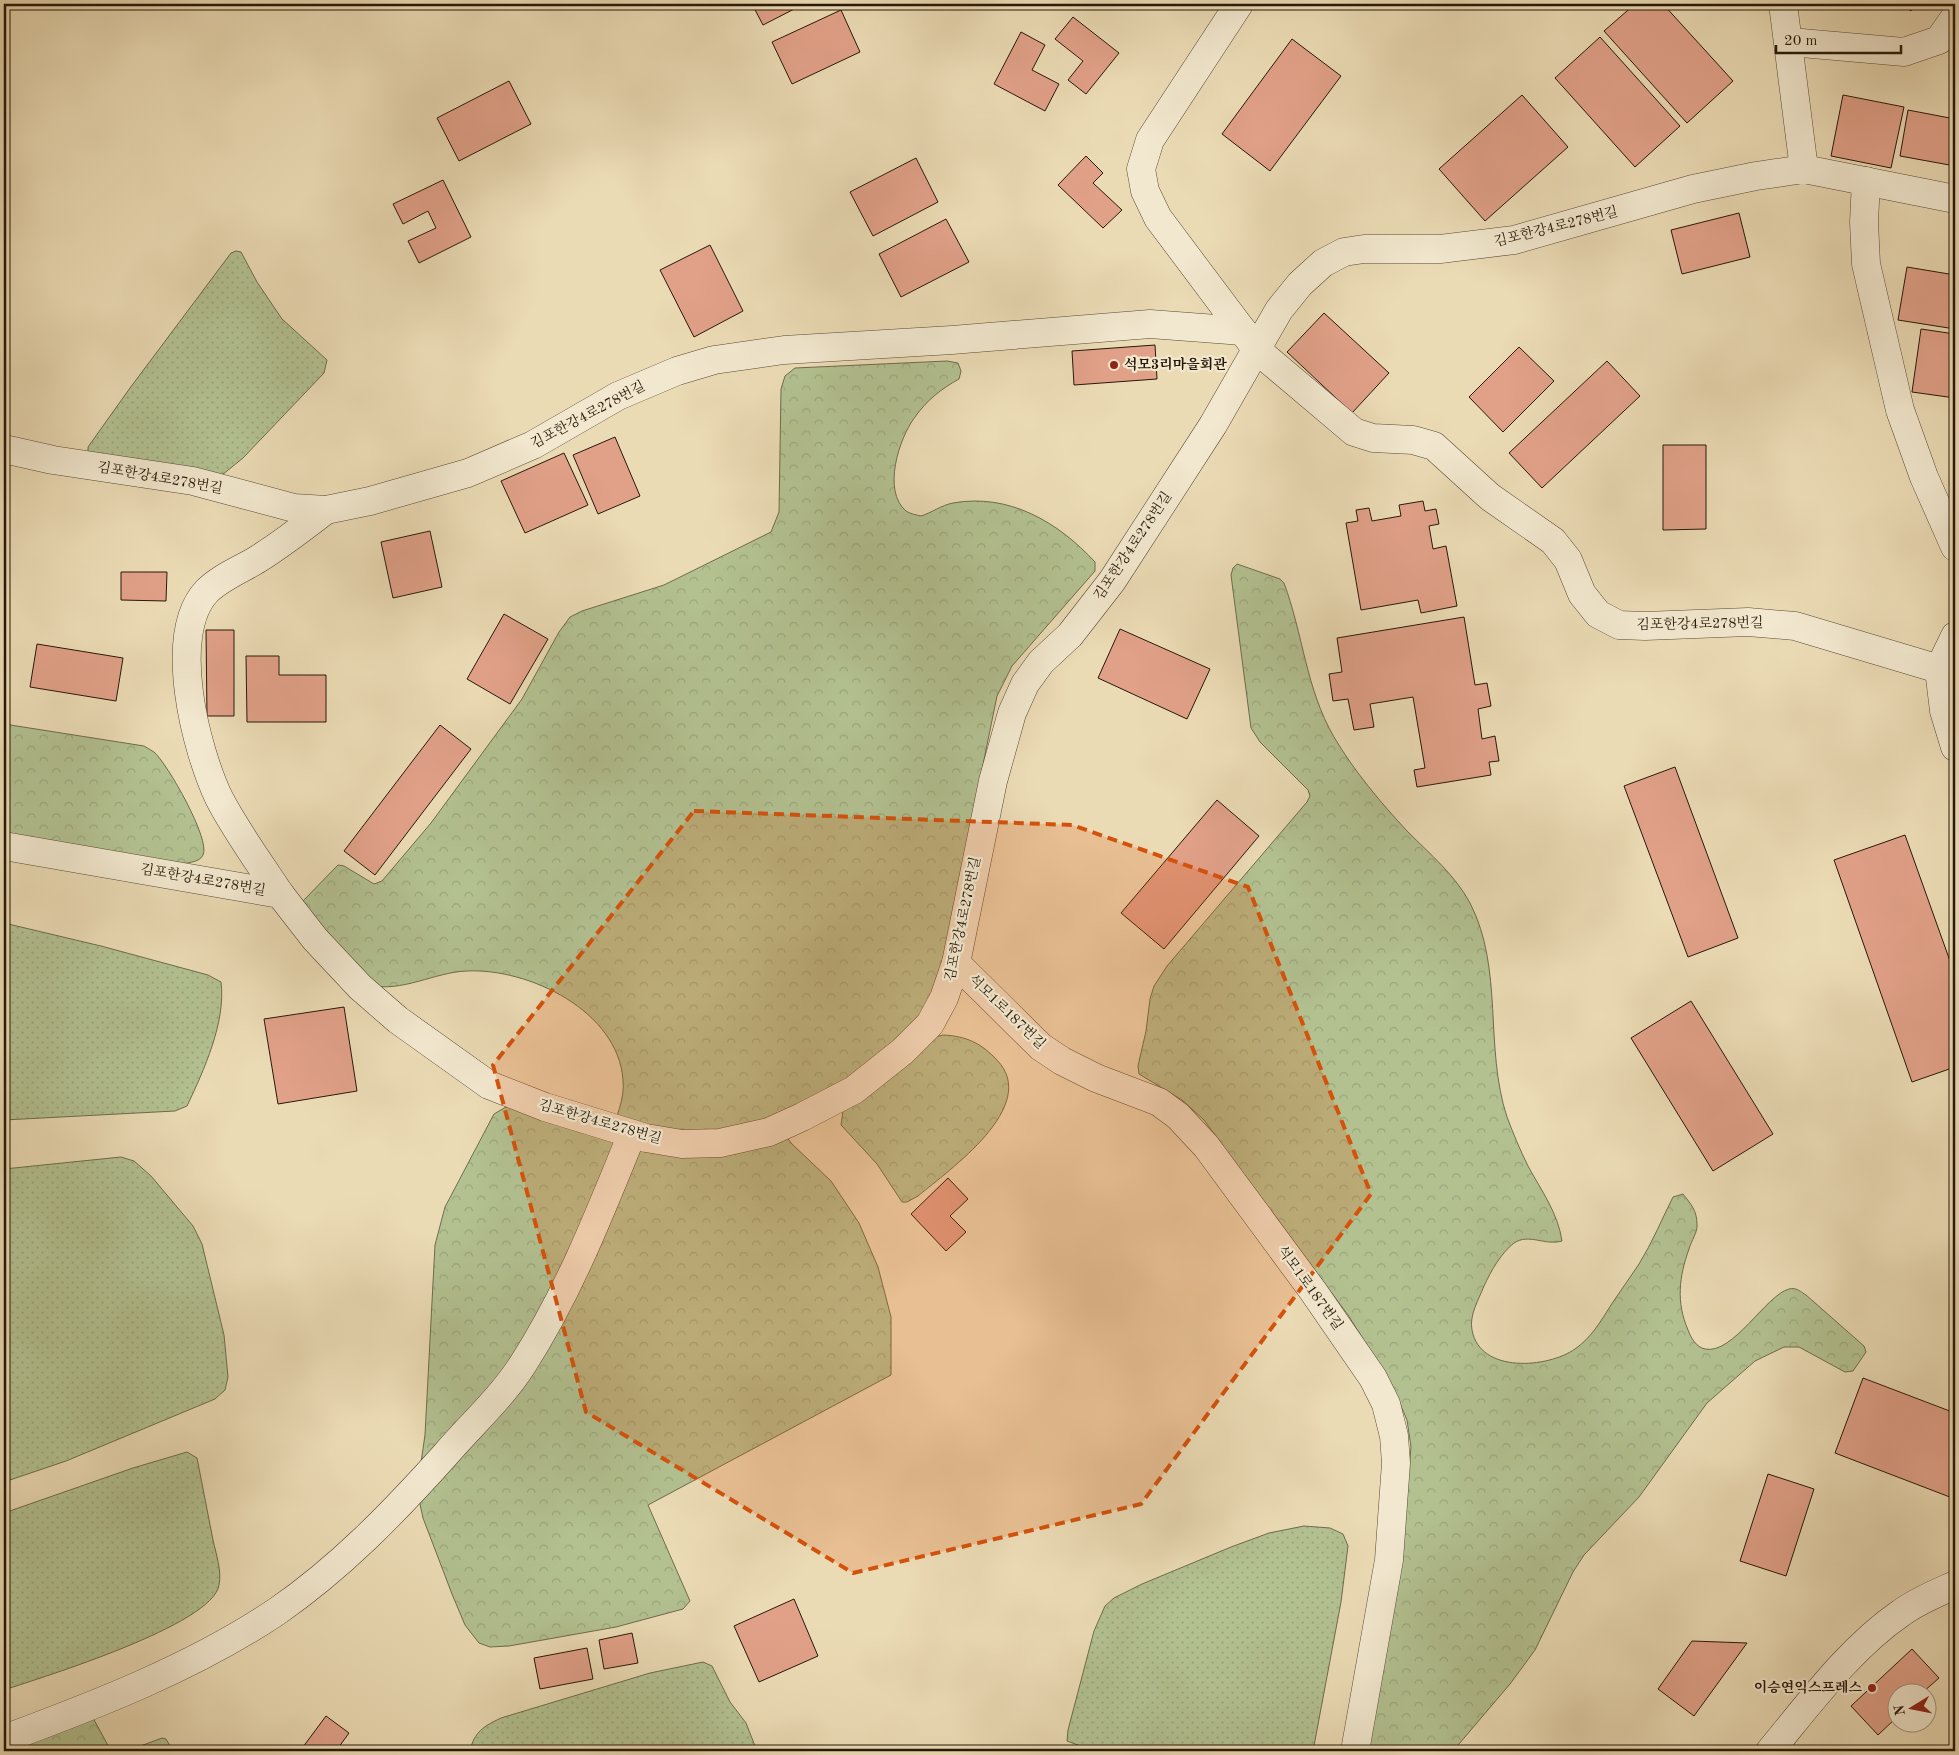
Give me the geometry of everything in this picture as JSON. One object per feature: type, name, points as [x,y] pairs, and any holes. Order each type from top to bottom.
[{"type":"lane","name":"김포한강4로278번길","points":[[1239,4],[1150,140],[1141,169],[1145,191],[1158,218],[1250,341],[1354,432],[1374,438],[1413,440],[1434,446],[1490,497],[1553,541],[1568,560],[1582,594],[1598,614],[1619,624],[1645,626],[1748,622],[1795,626],[1939,669]]},
{"type":"lane","points":[[1783,4],[1790,42],[1804,169]]},
{"type":"lane","points":[[1790,42],[1904,52],[1939,40],[1955,16]]},
{"type":"lane","name":"김포한강4로278번길","points":[[4,846],[280,894],[315,939],[360,987],[398,1020],[489,1085],[544,1107],[632,1134],[682,1144],[720,1143],[769,1132],[802,1118],[854,1090],[903,1051],[930,1024],[944,998],[956,963],[993,780],[1012,713],[1025,684],[1041,662],[1070,635],[1112,581],[1213,425],[1250,341],[1300,284],[1323,263],[1344,252],[1364,249],[1440,249],[1514,240],[1692,189],[1756,176],[1804,169],[1955,199]]},
{"type":"lane","points":[[1866,181],[1864,222],[1866,264],[1895,391],[1924,477],[1955,547]]},
{"type":"lane","name":"김포한강4로278번길","points":[[4,449],[53,460],[193,481],[294,508],[326,510],[370,501],[468,473],[533,445],[618,396],[677,371],[714,360],[784,350],[952,340],[1150,324],[1250,341]]},
{"type":"lane","points":[[280,894],[233,822],[206,767],[193,715],[186,663],[189,622],[196,604],[208,590],[280,544],[326,510]]},
{"type":"lane","points":[[1955,636],[1939,669],[1944,711],[1955,747]]},
{"type":"lane","name":"석모1로187번길","points":[[956,963],[1041,1047],[1062,1061],[1096,1078],[1159,1102],[1178,1116],[1206,1146],[1313,1291],[1373,1378],[1386,1404],[1394,1436],[1396,1463],[1389,1560],[1355,1751]]},
{"type":"lane","points":[[4,1739],[81,1710],[170,1670],[226,1642],[276,1612],[326,1574],[397,1508],[521,1367],[547,1324],[577,1267],[632,1134]]},
{"type":"lane","points":[[1770,1751],[1822,1688],[1886,1624],[1902,1612],[1955,1585]]},
{"type":"highlighted area","points":[[694,811],[1072,825],[1248,887],[1371,1194],[1141,1504],[853,1573],[586,1412],[493,1065]]},
{"type":"green space","points":[[241,252],[257,282],[282,319],[327,360],[324,373],[243,458],[222,475],[88,453],[88,447],[130,388],[231,253]]},
{"type":"green space","points":[[947,361],[958,363],[961,371],[959,379],[929,400],[909,426],[903,438],[894,478],[895,491],[899,502],[906,511],[921,516],[953,503],[994,502],[1013,507],[1049,523],[1065,534],[1095,562],[1095,571],[1012,666],[997,696],[940,975],[922,1016],[861,1073],[773,1120],[792,1144],[831,1181],[859,1223],[878,1267],[891,1317],[891,1375],[648,1505],[690,1601],[683,1609],[616,1627],[509,1646],[490,1647],[479,1643],[465,1625],[423,1518],[417,1490],[425,1435],[435,1245],[445,1207],[494,1114],[506,1107],[521,1107],[610,1135],[623,1094],[623,1080],[617,1055],[605,1033],[588,1014],[566,998],[542,986],[517,977],[491,972],[467,971],[394,986],[370,985],[301,903],[338,865],[344,866],[374,884],[382,881],[431,823],[522,699],[559,632],[570,617],[582,611],[664,585],[771,532],[779,512],[781,389],[785,376],[795,368]]},
{"type":"green space","points":[[1237,564],[1280,579],[1284,583],[1317,700],[1334,737],[1350,762],[1378,798],[1457,883],[1470,903],[1480,928],[1487,954],[1491,981],[1496,1063],[1507,1117],[1525,1160],[1553,1211],[1562,1241],[1549,1242],[1525,1239],[1514,1243],[1505,1252],[1490,1274],[1473,1313],[1471,1324],[1478,1344],[1488,1354],[1501,1360],[1516,1363],[1533,1363],[1549,1360],[1575,1349],[1595,1329],[1639,1264],[1673,1197],[1683,1194],[1695,1211],[1697,1227],[1683,1270],[1680,1299],[1684,1320],[1696,1344],[1705,1349],[1716,1348],[1727,1343],[1770,1302],[1789,1289],[1794,1289],[1806,1295],[1864,1346],[1866,1352],[1853,1371],[1845,1372],[1799,1347],[1784,1347],[1755,1361],[1707,1403],[1639,1497],[1584,1555],[1573,1572],[1535,1650],[1510,1684],[1453,1751],[1365,1751],[1407,1493],[1411,1447],[1407,1420],[1392,1385],[1348,1315],[1204,1120],[1182,1100],[1139,1074],[1138,1066],[1154,986],[1167,966],[1307,802],[1310,796],[1308,790],[1260,742],[1251,728],[1231,575],[1233,568]]},
{"type":"green space","points":[[4,724],[144,746],[154,752],[177,785],[201,834],[204,847],[202,857],[183,864],[4,835]]},
{"type":"green space","points":[[4,923],[101,946],[208,975],[221,982],[222,997],[217,1029],[207,1061],[187,1106],[175,1111],[4,1120]]},
{"type":"green space","points":[[943,1035],[966,1039],[979,1045],[991,1054],[1008,1078],[1008,1097],[1000,1116],[986,1136],[968,1154],[918,1196],[907,1202],[902,1202],[877,1164],[841,1125],[843,1111],[932,1038]]},
{"type":"green space","points":[[121,1157],[134,1161],[151,1176],[193,1226],[202,1244],[224,1335],[228,1377],[225,1390],[215,1399],[66,1461],[4,1482],[4,1169]]},
{"type":"green space","points":[[187,1452],[197,1458],[219,1568],[219,1585],[210,1600],[188,1616],[124,1648],[4,1690],[4,1513],[133,1468]]},
{"type":"green space","points":[[1304,1526],[1330,1528],[1343,1534],[1348,1546],[1341,1602],[1313,1751],[1094,1751],[1067,1741],[1068,1730],[1094,1631],[1105,1606],[1114,1598],[1142,1584],[1231,1547],[1269,1533]]},
{"type":"green space","points":[[703,1662],[712,1666],[730,1702],[746,1723],[757,1751],[470,1751],[477,1734],[501,1718],[650,1673]]},
{"type":"green space","points":[[92,1716],[111,1751],[4,1751]]},
{"type":"green space","points":[[162,1738],[166,1739],[173,1751],[127,1751]]},
{"type":"building","points":[[752,4],[804,4],[763,25]]},
{"type":"building","points":[[1635,4],[1663,4],[1733,81],[1687,123],[1604,31]]},
{"type":"building","points":[[1901,4],[1915,4],[1911,11]]},
{"type":"building","points":[[841,10],[860,52],[792,84],[772,42]]},
{"type":"building","points":[[1073,17],[1119,53],[1086,94],[1068,80],[1083,61],[1055,39]]},
{"type":"building","points":[[1021,32],[1045,45],[1032,70],[1059,84],[1045,111],[994,84]]},
{"type":"building","points":[[1600,37],[1680,126],[1635,167],[1555,78]]},
{"type":"building","points":[[1292,39],[1341,76],[1270,171],[1222,134]]},
{"type":"building","points":[[509,81],[531,124],[459,161],[437,118]]},
{"type":"building","points":[[1522,95],[1568,147],[1485,221],[1439,169]]},
{"type":"building","points":[[1843,95],[1904,107],[1891,168],[1831,156]]},
{"type":"building","points":[[1908,110],[1955,119],[1955,166],[1900,156]]},
{"type":"building","points":[[1086,156],[1103,173],[1093,183],[1122,210],[1103,228],[1058,185]]},
{"type":"building","points":[[916,158],[938,202],[873,236],[850,192]]},
{"type":"building","points":[[443,180],[471,237],[419,263],[408,241],[436,228],[428,211],[403,224],[393,204]]},
{"type":"building","points":[[1739,213],[1750,257],[1682,274],[1671,230]]},
{"type":"building","points":[[946,219],[969,262],[901,297],[879,254]]},
{"type":"building","points":[[710,245],[743,311],[694,337],[660,270]]},
{"type":"building","points":[[1907,267],[1955,275],[1955,329],[1898,320]]},
{"type":"building","points":[[1324,313],[1389,373],[1352,413],[1287,352]]},
{"type":"building","points":[[1921,329],[1955,334],[1955,398],[1912,392]]},
{"type":"building","name":"석모3리마을회관","points":[[1155,345],[1157,379],[1074,385],[1072,351]]},
{"type":"building","points":[[1519,347],[1554,381],[1503,432],[1469,397]]},
{"type":"building","points":[[1607,361],[1640,396],[1542,488],[1509,453]]},
{"type":"building","points":[[615,437],[640,496],[598,514],[573,455]]},
{"type":"building","points":[[1663,445],[1706,445],[1706,529],[1663,530]]},
{"type":"building","points":[[564,453],[588,505],[525,533],[501,481]]},
{"type":"building","points":[[1423,501],[1425,511],[1436,509],[1439,524],[1429,526],[1433,549],[1446,546],[1457,606],[1421,613],[1418,600],[1361,610],[1346,523],[1358,521],[1356,510],[1369,508],[1372,521],[1401,516],[1399,505]]},
{"type":"building","points":[[430,531],[442,587],[393,598],[381,542]]},
{"type":"building","points":[[121,572],[167,572],[166,601],[121,600]]},
{"type":"building","points":[[504,614],[548,639],[510,704],[467,679]]},
{"type":"building","points":[[1464,617],[1475,685],[1487,683],[1491,706],[1478,709],[1482,739],[1495,736],[1499,761],[1489,762],[1491,775],[1417,787],[1414,770],[1425,768],[1413,697],[1370,704],[1374,727],[1354,730],[1348,699],[1333,701],[1329,674],[1342,672],[1337,638]]},
{"type":"building","points":[[1120,629],[1210,669],[1187,719],[1098,678]]},
{"type":"building","points":[[206,630],[234,630],[234,716],[207,716]]},
{"type":"building","points":[[37,644],[123,658],[116,701],[30,687]]},
{"type":"building","points":[[246,656],[279,656],[279,675],[326,675],[326,722],[247,722]]},
{"type":"building","points":[[440,725],[471,749],[375,875],[344,851]]},
{"type":"building","points":[[1675,767],[1738,938],[1688,957],[1624,786]]},
{"type":"building","points":[[1217,800],[1259,836],[1164,949],[1121,913]]},
{"type":"building","points":[[1905,835],[1955,975],[1955,1067],[1912,1082],[1834,860]]},
{"type":"building","points":[[1691,1001],[1773,1134],[1713,1171],[1631,1038]]},
{"type":"building","points":[[344,1007],[357,1091],[278,1104],[264,1019]]},
{"type":"building","points":[[948,1178],[968,1199],[950,1216],[966,1232],[946,1251],[911,1214]]},
{"type":"building","points":[[1863,1378],[1955,1413],[1955,1499],[1835,1453]]},
{"type":"building","points":[[1768,1474],[1814,1489],[1786,1576],[1740,1561]]},
{"type":"building","points":[[794,1599],[818,1656],[759,1682],[734,1626]]},
{"type":"building","points":[[632,1633],[638,1663],[604,1669],[599,1640]]},
{"type":"building","points":[[1692,1641],[1747,1643],[1694,1716],[1658,1689]]},
{"type":"building","points":[[587,1648],[593,1679],[540,1689],[534,1658]]},
{"type":"building","points":[[1912,1649],[1939,1678],[1934,1682],[1886,1682],[1886,1727],[1878,1735],[1851,1706]]},
{"type":"building","points":[[326,1716],[349,1733],[336,1751],[300,1751]]},
{"type":"place","name":"석모3리마을회관","points":[[1114,365]]},
{"type":"place","name":"이승연익스프레스","points":[[1872,1688]]}]
